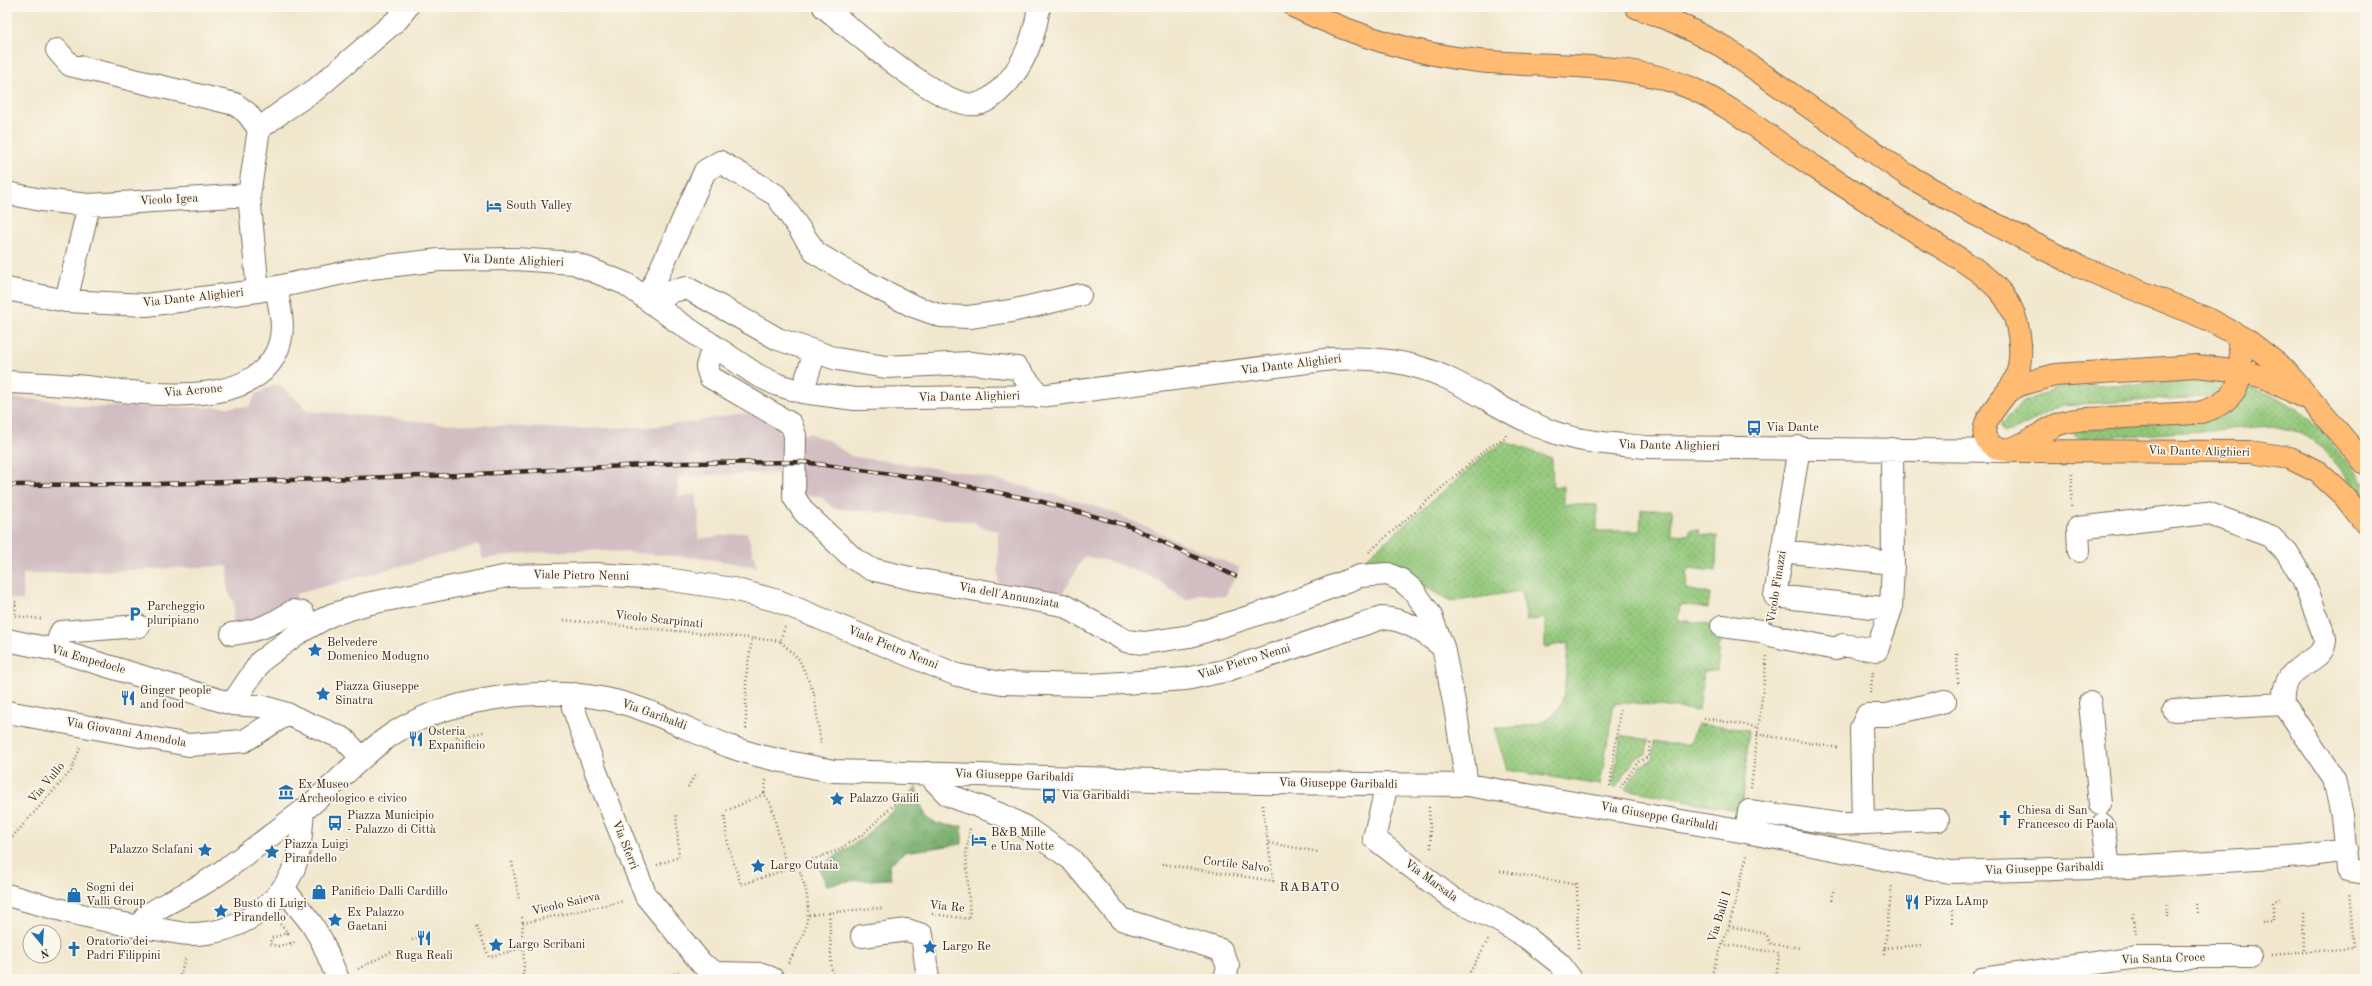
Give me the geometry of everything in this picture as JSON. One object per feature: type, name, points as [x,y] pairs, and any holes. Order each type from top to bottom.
[{"type":"main road","points":[[1295,7],[1372,39],[1432,54],[1482,61],[1587,66],[1649,76],[1691,88],[1735,112],[1812,166],[1976,270],[2003,296],[2011,310],[2020,348],[2020,364],[2015,381],[1986,422],[1985,436],[1993,447],[2006,451],[2013,449],[2064,422],[2198,413],[2211,410],[2223,404],[2233,394],[2242,371],[2243,358],[2237,335]]},
{"type":"main road","points":[[1636,7],[1675,22],[1722,46],[1907,174],[1978,215],[2078,266],[2210,320],[2237,335],[2284,369],[2315,403],[2365,463]]},
{"type":"main road","points":[[2008,392],[2019,385],[2054,375],[2197,366],[2242,371],[2266,378],[2315,403]]},
{"type":"main road","name":"Via Dante Alighieri","points":[[2006,451],[2250,452],[2290,458],[2318,472],[2344,496],[2365,523]]},
{"type":"street","points":[[57,50],[70,65],[235,104],[247,113],[259,129],[315,90],[398,19],[407,7]]},
{"type":"street","points":[[824,7],[927,89],[960,104],[977,104],[990,98],[1015,74],[1026,55],[1039,7]]},
{"type":"street","name":"Via Acrone","points":[[7,382],[76,386],[167,395],[236,387],[257,376],[266,367],[280,343],[282,328],[267,290],[249,195],[259,129]]},
{"type":"street","points":[[651,302],[706,171],[720,162],[776,195],[816,253],[854,276],[913,306],[941,316],[970,317],[1011,311],[1080,295]]},
{"type":"street","name":"Vicolo Igea","points":[[7,193],[41,200],[89,205],[249,195]]},
{"type":"street","points":[[66,301],[89,205]]},
{"type":"street","name":"Via Dante Alighieri","points":[[7,289],[66,301],[146,305],[267,290],[362,269],[439,260],[515,259],[574,263],[626,284],[757,375],[778,385],[802,392],[855,399],[1040,396],[1332,359],[1376,359],[1421,368],[1443,376],[1514,416],[1554,432],[1594,442],[1646,447],[1952,449],[2006,451]]},
{"type":"street","points":[[651,302],[672,291],[687,288],[778,339],[837,359],[886,367],[970,363],[1017,368],[1040,396]]},
{"type":"street","name":"Via dell'Annunziata","points":[[712,345],[707,367],[710,377],[791,424],[795,435],[794,497],[804,512],[854,559],[870,569],[914,579],[1063,605],[1126,641],[1144,644],[1190,636],[1217,628],[1355,578],[1388,574],[1402,580],[1414,591],[1430,614],[1443,647]]},
{"type":"street","points":[[802,392],[815,352]]},
{"type":"street","points":[[1952,449],[1970,436],[1989,416]]},
{"type":"street","name":"Vicolo Finazzi","points":[[1799,448],[1775,596],[1891,609]]},
{"type":"street","points":[[1722,626],[1761,631],[1770,636],[1836,649],[1843,645],[1877,650],[1891,609],[1893,562],[1892,449]]},
{"type":"street","points":[[2079,551],[2078,528],[2207,513],[2270,536],[2287,553],[2303,578],[2325,638],[2322,652],[2294,671],[2288,678],[2283,694],[2284,704],[2334,779],[2352,871]]},
{"type":"street","points":[[1782,551],[1893,562]]},
{"type":"street","name":"Viale Pietro Nenni","points":[[232,704],[261,661],[309,627],[331,615],[366,604],[508,576],[551,574],[659,578],[733,589],[792,607],[957,675],[1002,683],[1091,685],[1186,679],[1224,671],[1382,618],[1395,619],[1421,630],[1443,647]]},
{"type":"street","points":[[232,634],[257,630],[269,626],[293,611],[302,613],[309,627]]},
{"type":"street","points":[[50,649],[61,632],[139,626]]},
{"type":"street","name":"Via Empedocle","points":[[7,640],[50,649],[232,704],[261,706],[287,714]]},
{"type":"street","points":[[1443,647],[1455,707],[1467,785]]},
{"type":"street","name":"Via Garibaldi","points":[[362,758],[385,739],[432,713],[460,705],[529,695],[574,694],[628,704],[662,715],[731,747],[770,758],[833,771],[916,773]]},
{"type":"street","name":"Via Sferri","points":[[574,694],[573,707],[596,772],[646,896],[702,964],[716,976]]},
{"type":"street","points":[[1863,823],[1861,728],[1867,715],[1887,715],[1945,701]]},
{"type":"street","points":[[2090,703],[2100,804]]},
{"type":"street","points":[[2174,710],[2284,704]]},
{"type":"street","name":"Via Giovanni Amendola","points":[[7,712],[189,744],[244,741],[287,714]]},
{"type":"street","points":[[143,927],[146,916],[204,884],[303,811],[362,758],[344,739],[287,714]]},
{"type":"street","points":[[916,773],[948,795],[1002,814],[1025,827],[1071,859],[1120,919],[1216,947],[1224,954],[1226,972]]},
{"type":"street","name":"Via Giuseppe Garibaldi","points":[[916,773],[1262,783],[1467,785],[1611,809],[1748,821],[1839,824],[1938,820]]},
{"type":"street","name":"Via Marsala","points":[[1387,785],[1374,838],[1453,899],[1499,921],[1560,964],[1572,979]]},
{"type":"street","points":[[7,895],[90,918],[143,927],[191,934],[220,930],[246,921],[266,908],[284,889],[294,868],[300,849],[303,811]]},
{"type":"street","name":"Via Giuseppe Garibaldi","points":[[1748,821],[1950,872],[2109,867],[2304,856],[2352,871]]},
{"type":"street","points":[[2103,825],[2109,867]]},
{"type":"street","points":[[284,889],[318,935],[338,979]]},
{"type":"street","points":[[862,936],[907,930],[922,935],[928,979]]},
{"type":"street","name":"Via Santa Croce","points":[[1982,979],[2138,957],[2250,956]]},
{"type":"street","points":[[716,976],[779,974]]},
{"type":"path","points":[[1368,553],[1486,449],[1505,438]]},
{"type":"path","points":[[2071,514],[2073,452]]},
{"type":"path","points":[[7,601],[16,602],[15,616],[53,622],[50,649]]},
{"type":"path","points":[[792,607],[780,641],[800,659],[814,693],[821,747]]},
{"type":"path","name":"Vicolo Scarpinati","points":[[564,620],[780,641]]},
{"type":"path","name":"Vicolo Finazzi","points":[[1748,821],[1757,727],[1770,636]]},
{"type":"path","points":[[746,730],[746,677],[752,638]]},
{"type":"path","points":[[1867,715],[1877,650]]},
{"type":"path","points":[[1958,650],[1958,669]]},
{"type":"path","points":[[1611,809],[1620,710]]},
{"type":"path","points":[[1704,718],[1757,727]]},
{"type":"path","name":"Via Vullo","points":[[7,843],[71,771],[88,727]]},
{"type":"path","points":[[454,733],[459,739],[486,731]]},
{"type":"path","points":[[1757,734],[1862,753]]},
{"type":"path","points":[[1611,809],[1620,788],[1638,762],[1648,757],[1650,743]]},
{"type":"path","points":[[770,758],[764,794],[771,804],[787,869]]},
{"type":"path","points":[[764,794],[724,812],[728,845],[741,885],[798,866],[838,850],[862,835],[908,791],[916,773]]},
{"type":"path","points":[[688,787],[695,775]]},
{"type":"path","name":"Cortile Salvo","points":[[1162,864],[1273,881],[1269,843],[1266,834],[1262,783]]},
{"type":"path","name":"Via Re","points":[[925,914],[970,919],[966,853],[973,805]]},
{"type":"path","points":[[652,866],[679,857],[676,813]]},
{"type":"path","points":[[1429,815],[1430,849]]},
{"type":"path","points":[[1269,843],[1319,852]]},
{"type":"path","name":"Via Balli I","points":[[1710,979],[1729,926],[1746,860]]},
{"type":"path","points":[[512,862],[519,899]]},
{"type":"path","points":[[779,974],[801,940],[809,915],[805,885],[798,866]]},
{"type":"path","points":[[1500,871],[1578,884],[1579,944],[1577,956]]},
{"type":"path","points":[[2250,956],[2354,948],[2352,871]]},
{"type":"path","points":[[1832,900],[1834,888]]},
{"type":"path","points":[[1884,956],[1891,888]]},
{"type":"path","name":"Vicolo Saieva","points":[[522,979],[526,965],[521,936],[523,923],[646,896]]},
{"type":"path","points":[[2262,922],[2273,921],[2273,903],[2280,899]]},
{"type":"path","points":[[2167,904],[2167,917]]},
{"type":"path","points":[[2197,904],[2198,913]]},
{"type":"path","points":[[809,915],[873,908],[887,909]]},
{"type":"path","points":[[1952,910],[1952,925]]},
{"type":"path","points":[[829,913],[832,974]]},
{"type":"path","points":[[2303,913],[2304,953]]},
{"type":"path","points":[[522,917],[523,923]]},
{"type":"path","points":[[1466,979],[1499,921]]},
{"type":"path","points":[[477,926],[490,957],[523,948]]},
{"type":"path","points":[[1729,926],[1766,934],[1771,944],[1800,948]]},
{"type":"path","points":[[288,933],[275,936],[269,941],[272,946],[297,941]]},
{"type":"path","points":[[412,940],[426,933]]},
{"type":"path","points":[[290,943],[292,947]]},
{"type":"path","points":[[1722,944],[1779,954],[1776,979]]},
{"type":"path","points":[[1884,948],[1922,945]]},
{"type":"path","points":[[338,979],[391,952]]},
{"type":"shaded area","points":[[278,383],[308,411],[439,423],[562,429],[649,427],[694,422],[735,414],[755,413],[772,424],[784,438],[809,433],[829,441],[851,456],[968,473],[1042,491],[1107,510],[1240,568],[1225,596],[1201,594],[1186,600],[1156,579],[1112,562],[1084,556],[1063,593],[998,583],[998,531],[980,527],[974,522],[833,508],[820,496],[804,495],[785,474],[747,473],[677,477],[678,497],[695,494],[699,516],[698,539],[747,532],[757,567],[703,558],[593,550],[526,553],[483,559],[479,545],[296,594],[297,601],[260,624],[232,627],[234,603],[228,591],[228,566],[23,574],[23,601],[7,598],[7,398],[47,400],[85,407],[249,407],[256,394]]},
{"type":"green space","points":[[2200,380],[2221,381],[2224,385],[2223,388],[2206,397],[2062,405],[2011,432],[2003,432],[2000,426],[2002,422],[2022,403],[2057,388]]},
{"type":"green space","points":[[2247,386],[2276,397],[2300,411],[2325,435],[2365,483],[2365,499],[2320,446],[2302,433],[2273,426],[2081,439],[2075,435],[2076,430],[2219,417],[2239,403]]},
{"type":"green space","points":[[1505,442],[1552,458],[1553,488],[1564,486],[1564,504],[1597,505],[1597,531],[1640,531],[1641,510],[1672,510],[1672,534],[1690,535],[1690,530],[1699,530],[1700,535],[1717,536],[1716,571],[1688,568],[1686,589],[1710,594],[1708,608],[1680,604],[1678,620],[1717,625],[1721,633],[1717,672],[1704,671],[1699,711],[1628,702],[1614,704],[1600,785],[1507,770],[1494,728],[1519,727],[1537,724],[1549,718],[1558,710],[1562,699],[1567,666],[1568,643],[1545,647],[1545,618],[1527,621],[1521,591],[1450,602],[1399,570],[1356,567],[1488,452]]},
{"type":"green space","points":[[1697,724],[1749,730],[1742,811],[1625,789],[1640,766],[1652,760],[1654,741],[1670,744],[1690,744]]},
{"type":"green space","points":[[1621,735],[1648,740],[1646,754],[1635,758],[1616,788],[1612,787]]},
{"type":"green space","points":[[916,787],[922,807],[929,819],[941,824],[962,826],[962,844],[905,852],[889,865],[891,879],[849,881],[827,885],[818,867],[863,838]]},
{"type":"railway","points":[[7,485],[158,484],[457,475],[681,463],[803,462],[942,481],[1039,501],[1129,526],[1235,576]]},
{"type":"place","name":"South Valley","points":[[494,206]]},
{"type":"place","name":"Via Dante","points":[[1754,428]]},
{"type":"place","name":"Parcheggio pluripiano","points":[[135,614]]},
{"type":"place","name":"Belvedere Domenico Modugno","points":[[315,650]]},
{"type":"place","name":"Piazza Giuseppe Sinatra","points":[[323,694]]},
{"type":"place","name":"Ginger people and food","points":[[128,698]]},
{"type":"place","name":"Osteria Expanificio","points":[[416,739]]},
{"type":"place","name":"Ex Museo Archeologico e civico","points":[[286,792]]},
{"type":"place","name":"Via Garibaldi","points":[[1049,796]]},
{"type":"place","name":"Palazzo Galifi","points":[[837,799]]},
{"type":"place","name":"Chiesa di San Francesco di Paola","points":[[2005,818]]},
{"type":"place","name":"Piazza Municipio - Palazzo di Città","points":[[335,823]]},
{"type":"place","name":"B&B Mille e Una Notte","points":[[979,840]]},
{"type":"place","name":"Palazzo Sclafani","points":[[205,850]]},
{"type":"place","name":"Piazza Luigi Pirandello","points":[[272,852]]},
{"type":"place","name":"Largo Cutaia","points":[[758,866]]},
{"type":"place","name":"Panificio Dalli Cardillo","points":[[319,892]]},
{"type":"place","name":"Sogni dei Valli Group","points":[[74,895]]},
{"type":"place","name":"Pizza LAmp","points":[[1912,902]]},
{"type":"place","name":"Busto di Luigi Pirandello","points":[[221,911]]},
{"type":"place","name":"Ex Palazzo Gaetani","points":[[335,920]]},
{"type":"place","name":"Ruga Reali","points":[[424,938]]},
{"type":"place","name":"Largo Scribani","points":[[496,945]]},
{"type":"place","name":"Largo Re","points":[[930,947]]},
{"type":"place","name":"Oratorio dei Padri Filippini","points":[[74,949]]},
{"type":"district","name":"RABATO","points":[[1310,887]]}]
